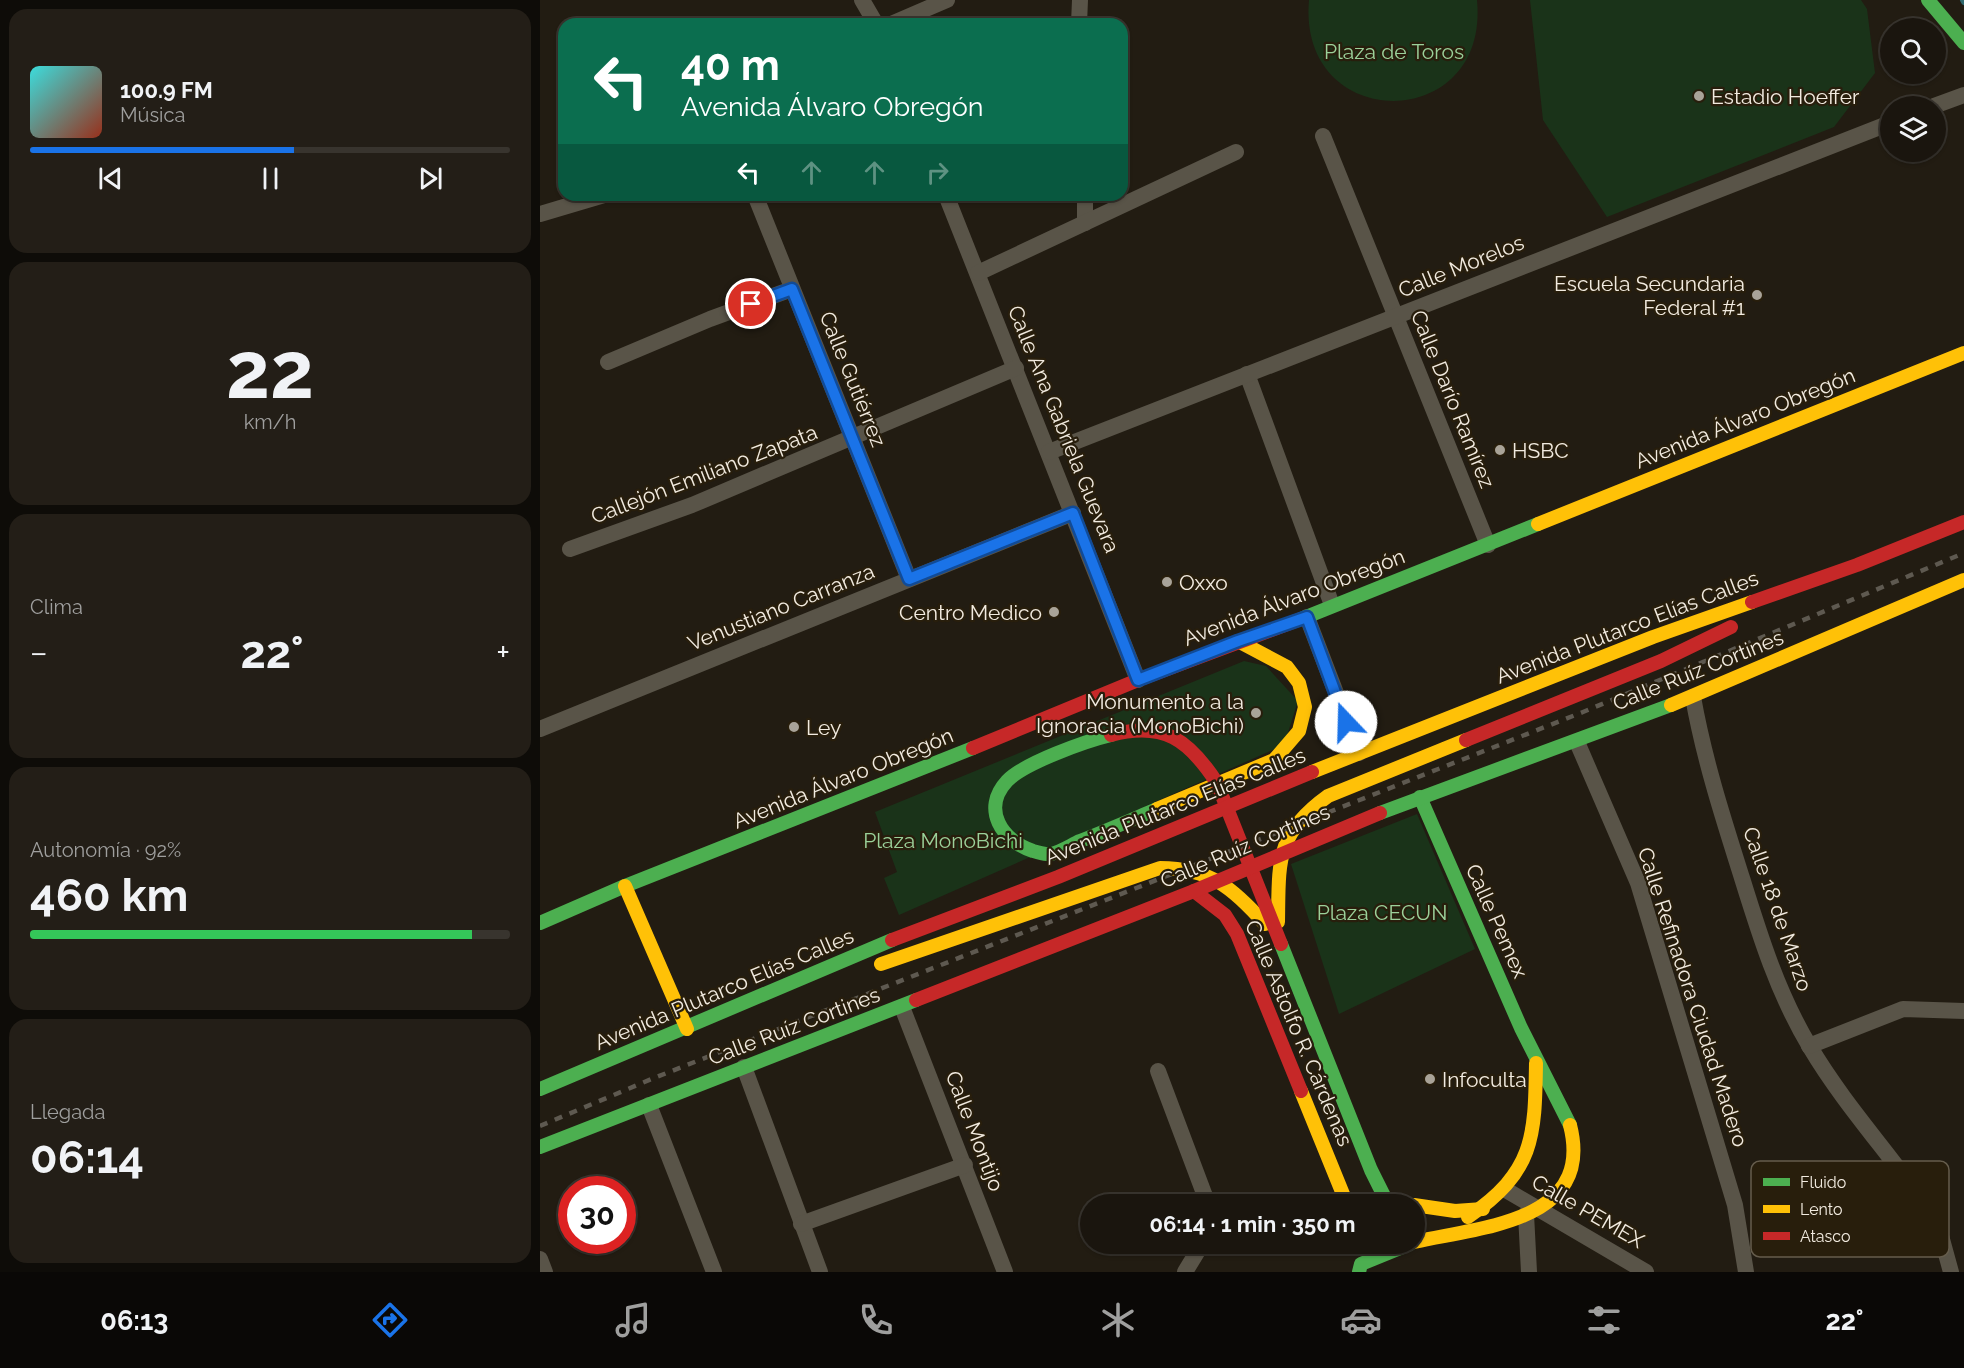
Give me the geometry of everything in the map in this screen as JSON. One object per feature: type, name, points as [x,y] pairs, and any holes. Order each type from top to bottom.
[{"type":"main road","points":[[1928,0],[1964,43]]},
{"type":"main road","points":[[1947,23],[1964,18]]},
{"type":"main road","name":"Avenida Álvaro Obregón","points":[[540,923],[625,886],[832,806],[1138,680],[1307,617],[1332,605],[1488,545],[1964,353]]},
{"type":"main road","name":"Avenida Plutarco Elías Calles","points":[[540,1089],[687,1029],[758,995],[959,913],[1058,877],[1359,753],[1653,637],[1857,565],[1964,522]]},
{"type":"main road","points":[[1278,940],[1280,861],[1294,824],[1307,809],[1328,796],[1661,661],[1857,565]]},
{"type":"main road","name":"Calle Ruíz Cortines","points":[[540,1148],[1194,891],[1420,797],[1577,742],[1693,697],[1964,580]]},
{"type":"main road","points":[[1238,641],[1261,656],[1278,661],[1291,671],[1300,685],[1306,703],[1304,720],[1298,736],[1288,749],[1274,760],[1050,854],[1024,850],[1011,843],[1001,832],[996,817],[997,800],[1004,784],[1017,773],[1084,742],[1115,733],[1160,731],[1185,740],[1205,759],[1217,783],[1278,940],[1382,1194]]},
{"type":"main road","name":"Calle Pemex","points":[[1420,797],[1536,1061],[1567,1115],[1573,1138]]},
{"type":"main road","points":[[869,968],[1141,873],[1180,867],[1200,871],[1232,889],[1278,940]]},
{"type":"main road","points":[[625,886],[687,1029]]},
{"type":"main road","name":"Calle Astolfo R. Cárdenas","points":[[1194,891],[1225,915],[1237,933],[1343,1194]]},
{"type":"main road","points":[[758,995],[781,994],[835,979]]},
{"type":"main road","points":[[1440,1235],[1483,1209],[1506,1190],[1545,1129],[1536,1061]]},
{"type":"main road","points":[[1425,1239],[1494,1226],[1533,1211],[1555,1196],[1567,1181],[1572,1162],[1573,1138],[1545,1129]]},
{"type":"main road","points":[[1379,1188],[1391,1194]]},
{"type":"main road","points":[[1425,1207],[1455,1211],[1483,1209]]},
{"type":"main road","points":[[1360,1263],[1382,1254]]},
{"type":"street","points":[[862,0],[872,18]]},
{"type":"street","points":[[905,18],[947,0]]},
{"type":"street","points":[[1079,18],[1080,0]]},
{"type":"street","points":[[1946,102],[1964,95]]},
{"type":"street","name":"Calle Morelos","points":[[1049,452],[1880,127]]},
{"type":"street","name":"Calle Darío Ramírez","points":[[1323,136],[1488,545]]},
{"type":"street","points":[[978,273],[1236,152]]},
{"type":"street","points":[[540,214],[584,201]]},
{"type":"street","name":"Calle Gutiérrez","points":[[756,201],[909,579]]},
{"type":"street","name":"Calle Ana Gabriela Guevara","points":[[948,201],[1138,680]]},
{"type":"street","points":[[1084,223],[1085,201]]},
{"type":"street","points":[[608,362],[710,319],[792,289]]},
{"type":"street","name":"Callejón Emiliano Zapata","points":[[570,549],[692,505],[853,439],[1016,368]]},
{"type":"street","points":[[1247,374],[1332,605]]},
{"type":"street","name":"Venustiano Carranza","points":[[540,729],[1073,513]]},
{"type":"street","points":[[1307,617],[1359,753]]},
{"type":"street","name":"Calle 18 de Marzo","points":[[1693,697],[1704,756],[1762,942],[1784,998],[1809,1046],[1842,1097],[1891,1161]]},
{"type":"street","name":"Calle Refinadora Ciudad Madero","points":[[1577,742],[1638,883],[1735,1205],[1746,1272]]},
{"type":"street","name":"Calle Montijo","points":[[902,1007],[1005,1272]]},
{"type":"street","points":[[1809,1046],[1903,1009],[1964,1011]]},
{"type":"street","points":[[744,1067],[820,1272]]},
{"type":"street","points":[[1158,1071],[1204,1194]]},
{"type":"street","points":[[649,1105],[714,1272]]},
{"type":"street","points":[[801,1224],[965,1165]]},
{"type":"street","name":"Calle PEMEX","points":[[1506,1190],[1533,1211],[1646,1272]]},
{"type":"street","points":[[1529,1272],[1533,1211]]},
{"type":"street","points":[[1185,1272],[1196,1254]]},
{"type":"street","name":"Calle 18 de Marzo","points":[[1947,1257],[1951,1272]]},
{"type":"street","points":[[540,1258],[545,1272]]},
{"type":"green space","name":"Plaza de Toros","points":[[1309,0],[1477,0],[1473,44],[1455,76],[1426,94],[1393,101],[1360,95],[1332,76],[1313,44]]},
{"type":"green space","name":"Estadio Hoeffer","points":[[1530,0],[1861,0],[1867,9],[1875,73],[1834,127],[1607,217],[1543,120]]},
{"type":"green space","name":"Plaza MonoBichi","points":[[1244,661],[1266,666],[1298,701],[1284,745],[899,915],[884,878],[897,872],[875,812]]},
{"type":"green space","name":"Plaza CECUN","points":[[1417,814],[1475,949],[1339,1014],[1291,864]]},
{"type":"railway","points":[[540,1126],[654,1078],[1583,712],[1964,553]]},
{"type":"traffic: fast","points":[[1928,0],[1964,43]]},
{"type":"traffic: fast","points":[[1301,619],[1538,524]]},
{"type":"traffic: fast","points":[[1380,813],[1671,705]]},
{"type":"traffic: fast","points":[[1111,735],[1056,754],[1027,767],[1007,781],[999,792],[996,802],[996,813],[1004,832],[1022,846],[1049,854],[1157,809]]},
{"type":"traffic: fast","points":[[540,923],[625,886],[973,748]]},
{"type":"traffic: fast","points":[[1420,797],[1521,1028],[1570,1125]]},
{"type":"traffic: fast","points":[[540,1089],[892,940]]},
{"type":"traffic: fast","points":[[1281,944],[1371,1170],[1383,1194]]},
{"type":"traffic: fast","points":[[540,1147],[916,1000]]},
{"type":"traffic: fast","points":[[1359,1272],[1361,1264],[1386,1254]]},
{"type":"traffic: slow","points":[[1538,524],[1964,353]]},
{"type":"traffic: slow","points":[[1671,705],[1964,580]]},
{"type":"traffic: slow","points":[[1312,772],[1653,637],[1752,602]]},
{"type":"traffic: slow","points":[[1157,809],[1274,760],[1299,731],[1305,707],[1299,683],[1287,667],[1238,641]]},
{"type":"traffic: slow","points":[[1278,922],[1280,866],[1284,851],[1298,823],[1311,810],[1328,796],[1466,740]]},
{"type":"traffic: slow","points":[[881,964],[1160,868],[1193,872],[1219,882],[1242,900],[1265,924]]},
{"type":"traffic: slow","points":[[625,886],[687,1029]]},
{"type":"traffic: slow","points":[[1468,1217],[1490,1201],[1506,1184],[1518,1168],[1526,1151],[1534,1112],[1536,1063]]},
{"type":"traffic: slow","points":[[1301,1091],[1343,1194]]},
{"type":"traffic: slow","points":[[1425,1240],[1499,1224],[1526,1215],[1549,1201],[1565,1183],[1573,1158],[1570,1125]]},
{"type":"traffic: slow","points":[[1425,1207],[1455,1211],[1483,1209]]},
{"type":"traffic: jam","points":[[1752,602],[1857,565],[1964,522]]},
{"type":"traffic: jam","points":[[973,748],[1138,680],[1301,619]]},
{"type":"traffic: jam","points":[[1466,740],[1661,661],[1731,627]]},
{"type":"traffic: jam","points":[[1111,735],[1130,731],[1160,733],[1185,745],[1207,768],[1217,783],[1281,944]]},
{"type":"traffic: jam","points":[[892,940],[1058,877],[1312,772]]},
{"type":"traffic: jam","points":[[916,1000],[1194,891],[1380,813]]},
{"type":"traffic: jam","points":[[1194,891],[1225,915],[1237,934],[1301,1091]]},
{"type":"place","name":"Estadio Hoeffer","points":[[1699,96]]},
{"type":"place","name":"Escuela Secundaria Federal #1","points":[[1757,295]]},
{"type":"place","name":"HSBC","points":[[1500,450]]},
{"type":"place","name":"Oxxo","points":[[1167,582]]},
{"type":"place","name":"Centro Medico","points":[[1054,612]]},
{"type":"place","name":"Monumento a la Ignoracia (MonoBichi)","points":[[1256,713]]},
{"type":"place","name":"Ley","points":[[794,727]]},
{"type":"place","name":"Infoculta","points":[[1430,1079]]},
{"type":"route","points":[[751,304],[792,289],[909,579],[1073,513],[1138,680],[1307,617],[1346,722]]}]
